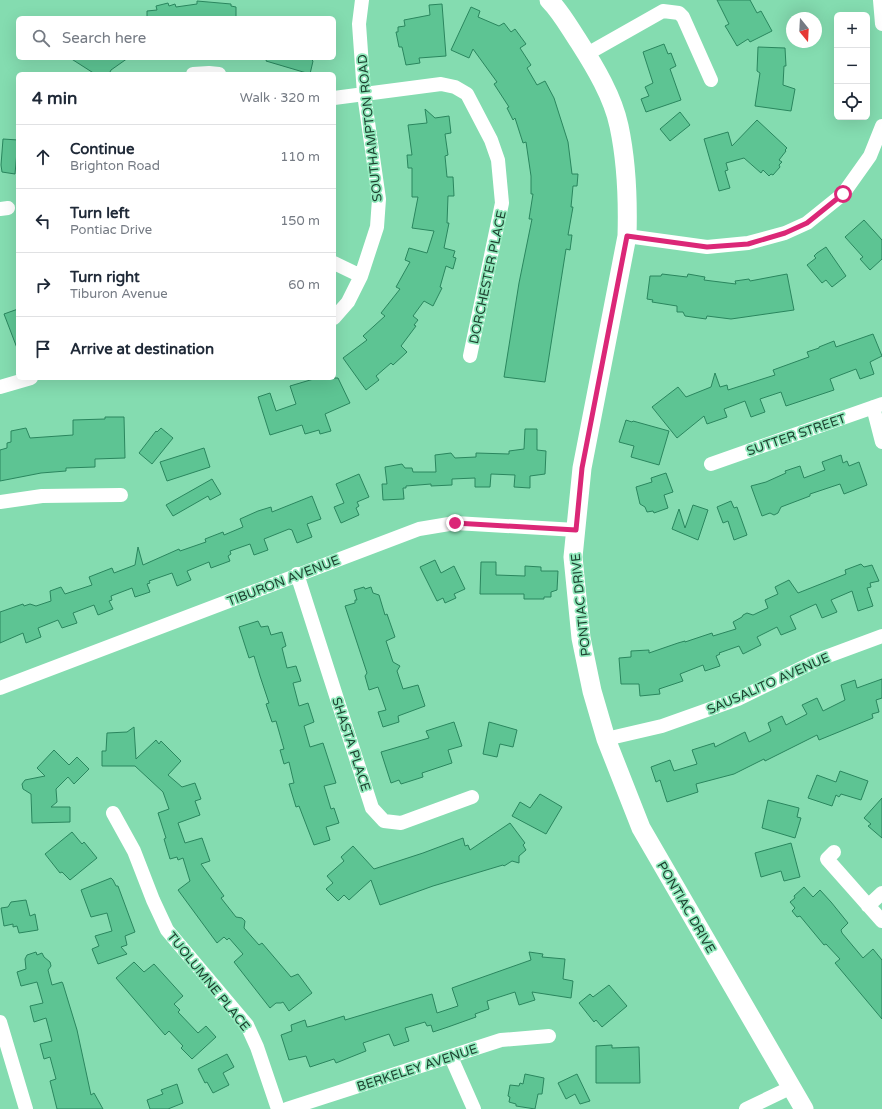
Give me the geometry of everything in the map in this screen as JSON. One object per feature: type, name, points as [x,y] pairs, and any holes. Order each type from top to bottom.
[{"type":"main road","name":"PONTIAC DRIVE","points":[[549,0],[559,10],[587,54],[611,99],[619,126],[628,203],[627,236],[582,468],[573,557],[581,638],[592,691],[606,739],[641,828],[804,1109]]},
{"type":"street","name":"SOUTHAMPTON ROAD","points":[[336,316],[348,302],[361,276],[377,227],[379,199],[364,94],[359,24],[362,0]]},
{"type":"street","points":[[880,0],[882,24]]},
{"type":"street","points":[[587,54],[663,11],[679,14],[683,17],[711,80]]},
{"type":"street","name":"DORCHESTER PLACE","points":[[336,98],[441,84],[455,87],[467,94],[491,140],[498,160],[502,203],[470,356]]},
{"type":"street","points":[[627,236],[707,247],[748,244],[785,233],[807,223],[843,194],[870,156],[882,126]]},
{"type":"street","points":[[336,264],[361,276]]},
{"type":"street","points":[[0,387],[24,380]]},
{"type":"street","points":[[877,405],[882,442]]},
{"type":"street","name":"SUTTER STREET","points":[[711,464],[877,405]]},
{"type":"street","points":[[0,502],[42,496],[121,495]]},
{"type":"street","name":"TIBURON AVENUE","points":[[0,688],[297,574],[419,529],[455,523],[576,530]]},
{"type":"street","name":"SHASTA PLACE","points":[[297,574],[372,808],[384,821],[401,823],[472,797]]},
{"type":"street","name":"SAUSALITO AVENUE","points":[[606,739],[662,726],[738,699],[820,659],[882,636]]},
{"type":"street","name":"TUOLUMNE PLACE","points":[[113,813],[134,851],[153,900],[167,930],[247,1025],[257,1047],[278,1109]]},
{"type":"street","points":[[834,852],[827,859],[882,921]]},
{"type":"street","points":[[868,906],[882,893]]},
{"type":"street","points":[[0,1022],[26,1109]]},
{"type":"street","name":"BERKELEY AVENUE","points":[[287,1109],[501,1040],[549,1036]]},
{"type":"street","points":[[451,1057],[474,1109]]},
{"type":"street","points":[[746,1109],[792,1087]]},
{"type":"building","points":[[717,0],[750,0],[757,13],[761,11],[772,31],[750,42],[748,39],[737,46],[725,26],[729,24]]},
{"type":"building","points":[[197,1],[231,4],[231,6],[236,7],[236,16],[147,16],[147,11],[157,10],[156,6],[168,3],[169,6],[175,4],[176,7],[197,4]]},
{"type":"building","points":[[442,4],[446,56],[419,58],[420,63],[406,65],[402,47],[399,47],[396,32],[398,32],[398,27],[405,26],[404,20],[430,15],[429,5]]},
{"type":"building","points":[[471,7],[480,11],[478,17],[499,26],[504,23],[511,32],[515,29],[526,44],[520,48],[531,65],[527,68],[537,85],[545,81],[554,98],[568,142],[572,174],[578,174],[577,186],[573,186],[571,207],[573,207],[568,235],[572,235],[570,250],[566,249],[545,382],[504,377],[519,283],[532,219],[529,219],[533,194],[531,194],[531,176],[526,142],[523,143],[515,118],[513,120],[507,108],[509,107],[494,84],[497,82],[473,49],[469,58],[451,50]]},
{"type":"building","points":[[664,44],[668,54],[671,53],[676,66],[670,69],[681,100],[646,112],[641,99],[649,96],[645,87],[653,83],[643,52]]},
{"type":"building","points":[[758,47],[785,48],[786,66],[784,66],[783,85],[795,89],[791,111],[755,106],[760,73],[757,71]]},
{"type":"building","points":[[73,60],[125,60],[110,72],[92,72]]},
{"type":"building","points":[[266,61],[313,61],[310,72],[303,72]]},
{"type":"building","points":[[425,109],[435,118],[449,116],[451,133],[445,134],[448,155],[445,156],[447,177],[453,177],[454,196],[448,196],[447,223],[449,223],[444,248],[455,251],[453,257],[456,258],[453,269],[446,266],[440,287],[442,288],[433,306],[424,301],[413,316],[418,320],[414,325],[416,326],[401,346],[407,352],[393,365],[391,363],[376,376],[379,380],[366,390],[343,358],[367,340],[363,336],[385,316],[381,313],[400,289],[396,287],[410,262],[405,260],[409,248],[427,253],[434,231],[412,228],[418,197],[412,197],[412,168],[408,168],[407,155],[412,155],[408,125],[427,123]]},
{"type":"building","points":[[680,112],[690,125],[670,141],[660,129]]},
{"type":"building","points":[[757,120],[787,148],[779,160],[782,162],[779,165],[780,167],[773,175],[771,174],[769,176],[763,170],[761,173],[744,158],[726,163],[728,170],[725,171],[730,188],[719,191],[704,139],[728,132],[732,146]]},
{"type":"building","points":[[3,139],[16,140],[15,174],[2,172],[1,165]]},
{"type":"building","points":[[864,220],[882,240],[882,259],[870,270],[860,259],[863,257],[845,237]]},
{"type":"building","points":[[826,247],[846,276],[832,287],[826,280],[822,283],[807,265],[816,258],[814,256],[817,253]]},
{"type":"building","points":[[662,274],[687,277],[688,274],[705,277],[704,280],[736,284],[735,281],[749,279],[750,281],[787,274],[794,310],[731,319],[707,316],[706,319],[685,316],[683,312],[677,312],[677,306],[652,302],[653,300],[647,299],[650,276],[661,276]]},
{"type":"building","points":[[16,310],[16,345],[4,314]]},
{"type":"building","points":[[873,334],[882,356],[870,362],[874,374],[860,379],[856,369],[830,379],[834,390],[786,406],[781,392],[760,399],[765,412],[751,417],[745,401],[724,409],[727,417],[707,424],[704,416],[677,438],[652,407],[678,387],[686,397],[711,387],[715,373],[720,387],[727,385],[728,390],[775,375],[773,370],[809,357],[807,352],[834,341],[836,347]]},
{"type":"building","points":[[336,378],[338,378],[350,403],[325,414],[331,431],[320,434],[319,430],[305,434],[302,425],[270,435],[258,397],[270,393],[276,411],[296,404],[290,386],[310,380],[336,380]]},
{"type":"building","points":[[105,417],[124,417],[125,458],[95,459],[95,467],[66,468],[66,471],[41,473],[0,481],[0,450],[7,448],[7,443],[11,442],[11,431],[26,428],[30,438],[73,435],[73,420],[105,419]]},
{"type":"building","points":[[626,420],[669,431],[659,465],[631,457],[634,446],[619,442]]},
{"type":"building","points":[[161,428],[173,438],[152,464],[139,453],[156,431],[157,432]]},
{"type":"building","points":[[525,429],[537,429],[537,450],[546,451],[545,474],[530,476],[530,488],[514,487],[515,475],[491,474],[490,487],[475,487],[475,478],[452,479],[452,485],[431,486],[431,484],[406,486],[406,488],[403,488],[404,499],[383,500],[382,484],[387,484],[385,467],[402,464],[405,468],[412,468],[413,472],[436,472],[435,455],[451,453],[455,458],[476,457],[476,453],[509,454],[509,451],[524,449]]},
{"type":"building","points":[[204,448],[210,467],[167,481],[160,462]]},
{"type":"building","points":[[841,455],[843,463],[847,461],[849,466],[859,462],[867,485],[844,494],[840,484],[810,494],[810,496],[781,507],[778,513],[774,515],[770,513],[762,516],[751,486],[766,482],[786,473],[785,471],[800,466],[804,478],[825,470],[822,462]]},
{"type":"building","points":[[666,473],[673,492],[664,495],[668,508],[654,513],[653,511],[647,512],[645,507],[640,504],[636,487],[652,482],[651,478]]},
{"type":"building","points":[[359,474],[369,497],[357,502],[359,506],[356,508],[359,515],[341,523],[334,507],[344,503],[336,484]]},
{"type":"building","points":[[212,479],[221,494],[210,500],[208,496],[173,516],[166,505]]},
{"type":"building","points":[[312,496],[321,519],[307,524],[312,537],[297,543],[292,530],[289,529],[264,539],[268,550],[254,555],[250,544],[230,551],[231,554],[228,556],[230,561],[211,568],[209,562],[187,571],[191,580],[177,586],[172,573],[149,581],[150,583],[147,584],[150,592],[135,597],[132,588],[111,596],[112,600],[109,601],[113,609],[98,615],[94,605],[73,613],[77,623],[62,628],[58,620],[38,628],[41,637],[26,643],[23,633],[0,643],[0,612],[23,604],[24,606],[30,604],[36,606],[51,601],[50,591],[61,587],[65,594],[92,585],[89,577],[112,568],[114,573],[135,565],[138,547],[143,565],[179,549],[180,551],[206,542],[205,539],[223,532],[224,535],[243,527],[240,519],[258,511],[271,507],[272,512]]},
{"type":"building","points":[[731,501],[734,508],[737,507],[747,535],[734,540],[728,521],[723,523],[717,507]]},
{"type":"building","points":[[693,505],[708,510],[698,540],[672,529],[679,509],[685,528]]},
{"type":"building","points":[[435,560],[441,573],[454,566],[465,589],[454,594],[456,598],[445,603],[443,598],[437,601],[420,567]]},
{"type":"building","points":[[481,562],[496,562],[496,575],[525,576],[525,566],[541,567],[541,571],[558,571],[557,590],[551,592],[551,597],[544,597],[544,599],[524,599],[524,594],[480,594]]},
{"type":"building","points":[[861,564],[864,567],[872,565],[879,581],[870,583],[871,587],[867,588],[873,606],[858,611],[852,591],[831,600],[837,612],[822,618],[816,604],[790,616],[796,629],[781,635],[777,627],[757,637],[761,645],[743,654],[739,646],[719,653],[720,654],[716,656],[720,666],[705,671],[703,665],[680,674],[683,681],[659,689],[660,694],[640,696],[639,684],[621,684],[619,658],[631,657],[631,651],[649,650],[649,653],[712,633],[713,636],[736,629],[733,622],[743,615],[747,613],[753,615],[768,608],[765,600],[778,594],[775,587],[789,580],[798,593],[846,574],[845,570]]},
{"type":"building","points":[[364,587],[365,589],[371,587],[373,593],[379,595],[385,615],[387,614],[395,637],[386,641],[393,662],[400,666],[397,671],[403,689],[418,685],[425,706],[398,716],[399,722],[383,727],[378,712],[386,710],[378,687],[369,690],[365,676],[367,673],[345,606],[355,603],[355,600],[357,600],[354,590]]},
{"type":"building","points":[[258,621],[261,627],[268,626],[271,635],[282,632],[286,646],[282,648],[287,668],[296,666],[301,681],[293,683],[299,706],[308,703],[314,722],[304,726],[310,747],[323,743],[336,783],[324,786],[331,809],[334,808],[339,823],[326,827],[330,840],[314,845],[299,806],[296,807],[289,784],[294,783],[289,762],[284,764],[280,750],[284,749],[276,721],[272,722],[266,704],[269,703],[254,656],[249,658],[239,627]]},
{"type":"building","points":[[882,679],[882,698],[876,700],[879,712],[872,714],[873,718],[819,740],[817,735],[765,761],[764,759],[734,774],[696,784],[698,792],[667,802],[660,780],[656,782],[651,767],[670,760],[674,771],[697,764],[692,750],[714,743],[715,747],[745,732],[749,742],[771,731],[768,723],[782,716],[786,725],[807,714],[802,705],[817,698],[823,711],[845,700],[841,685],[855,680],[857,688]]},
{"type":"building","points":[[454,722],[462,746],[448,750],[452,763],[422,773],[423,777],[401,784],[399,780],[391,783],[381,752],[429,738],[426,731]]},
{"type":"building","points":[[489,722],[517,730],[513,747],[500,744],[497,757],[483,754]]},
{"type":"building","points":[[134,727],[136,759],[156,740],[159,744],[161,741],[181,761],[168,775],[182,787],[195,783],[201,799],[195,801],[200,815],[178,823],[185,843],[202,838],[210,861],[201,864],[224,896],[221,898],[236,917],[242,918],[245,921],[244,928],[259,945],[262,943],[291,977],[298,974],[312,993],[289,1011],[283,1002],[276,1003],[270,1008],[234,962],[243,954],[229,938],[227,940],[224,937],[217,943],[178,890],[190,881],[183,858],[178,860],[177,857],[170,859],[164,839],[166,838],[158,813],[169,809],[163,792],[135,766],[102,766],[102,751],[106,751],[107,733],[127,732]]},
{"type":"building","points":[[54,750],[69,765],[77,757],[89,769],[74,784],[68,777],[56,789],[57,802],[51,807],[70,807],[70,822],[32,823],[31,794],[23,789],[22,784],[25,780],[45,776],[37,768]]},
{"type":"building","points":[[840,771],[868,781],[861,800],[841,794],[839,797],[836,795],[832,806],[808,798],[817,775],[836,782]]},
{"type":"building","points":[[540,794],[562,807],[546,834],[512,816],[520,802],[530,808]]},
{"type":"building","points":[[882,798],[882,838],[868,826],[871,824],[864,818]]},
{"type":"building","points":[[768,800],[799,808],[797,817],[801,818],[795,838],[762,828]]},
{"type":"building","points":[[510,823],[525,843],[523,845],[526,850],[519,856],[519,863],[512,861],[504,866],[503,865],[433,886],[380,905],[371,880],[349,900],[344,895],[338,901],[326,889],[333,883],[327,876],[344,861],[341,857],[353,846],[374,869],[463,838],[465,846],[468,845],[470,850]]},
{"type":"building","points":[[72,832],[82,844],[84,842],[97,858],[70,880],[62,872],[60,873],[45,854]]},
{"type":"building","points":[[791,843],[800,877],[784,881],[781,871],[761,877],[755,853]]},
{"type":"building","points":[[111,878],[116,886],[118,886],[135,932],[125,936],[127,945],[121,947],[127,954],[98,964],[92,949],[99,946],[95,936],[112,931],[107,913],[91,917],[81,890]]},
{"type":"building","points":[[804,887],[813,897],[820,890],[831,902],[848,923],[841,930],[842,933],[863,958],[873,949],[882,960],[882,1019],[835,963],[840,959],[826,944],[824,945],[800,916],[797,917],[792,911],[795,908],[790,902]]},
{"type":"building","points":[[26,900],[30,916],[35,914],[38,930],[19,933],[17,926],[13,927],[13,924],[4,926],[1,908],[8,907],[11,902]]},
{"type":"building","points":[[36,952],[37,955],[42,953],[50,962],[51,966],[48,970],[52,985],[62,982],[63,984],[77,1030],[91,1095],[94,1093],[103,1109],[57,1109],[50,1081],[56,1079],[50,1057],[44,1059],[40,1044],[52,1041],[46,1018],[34,1022],[30,1006],[43,1003],[37,982],[21,986],[17,972],[26,969],[25,959],[27,955]]},
{"type":"building","points":[[529,952],[543,954],[542,957],[565,959],[563,979],[573,981],[571,998],[532,992],[535,1000],[519,1005],[515,992],[487,1001],[489,1009],[475,1014],[476,1017],[433,1032],[431,1025],[427,1026],[425,1022],[405,1028],[409,1041],[394,1046],[389,1034],[363,1043],[366,1051],[336,1063],[334,1059],[310,1067],[306,1056],[289,1060],[281,1035],[292,1031],[291,1025],[305,1020],[307,1027],[344,1016],[345,1020],[432,994],[437,1013],[458,1006],[452,988],[531,960]]},
{"type":"building","points":[[134,962],[144,972],[154,964],[183,996],[174,1004],[180,1010],[178,1012],[198,1033],[206,1026],[216,1037],[192,1059],[181,1048],[183,1046],[169,1031],[165,1035],[116,978]]},
{"type":"building","points":[[609,985],[627,1006],[602,1027],[596,1020],[594,1022],[579,1003],[590,994],[593,997]]},
{"type":"building","points":[[612,1045],[612,1048],[639,1047],[640,1083],[596,1083],[596,1046]]},
{"type":"building","points":[[227,1054],[234,1067],[223,1073],[229,1085],[213,1093],[207,1082],[205,1083],[198,1069]]},
{"type":"building","points":[[525,1074],[544,1078],[542,1094],[538,1094],[535,1109],[516,1106],[516,1104],[509,1102],[510,1097],[508,1096],[510,1085],[519,1086],[520,1083],[523,1084]]},
{"type":"building","points":[[577,1074],[590,1101],[580,1104],[575,1094],[566,1099],[558,1083]]},
{"type":"building","points":[[177,1084],[183,1103],[168,1109],[150,1109],[147,1100],[163,1094],[161,1090]]},
{"type":"route","points":[[455,523],[576,530],[582,468],[627,236],[707,247],[748,244],[785,233],[807,223],[843,194]]}]
